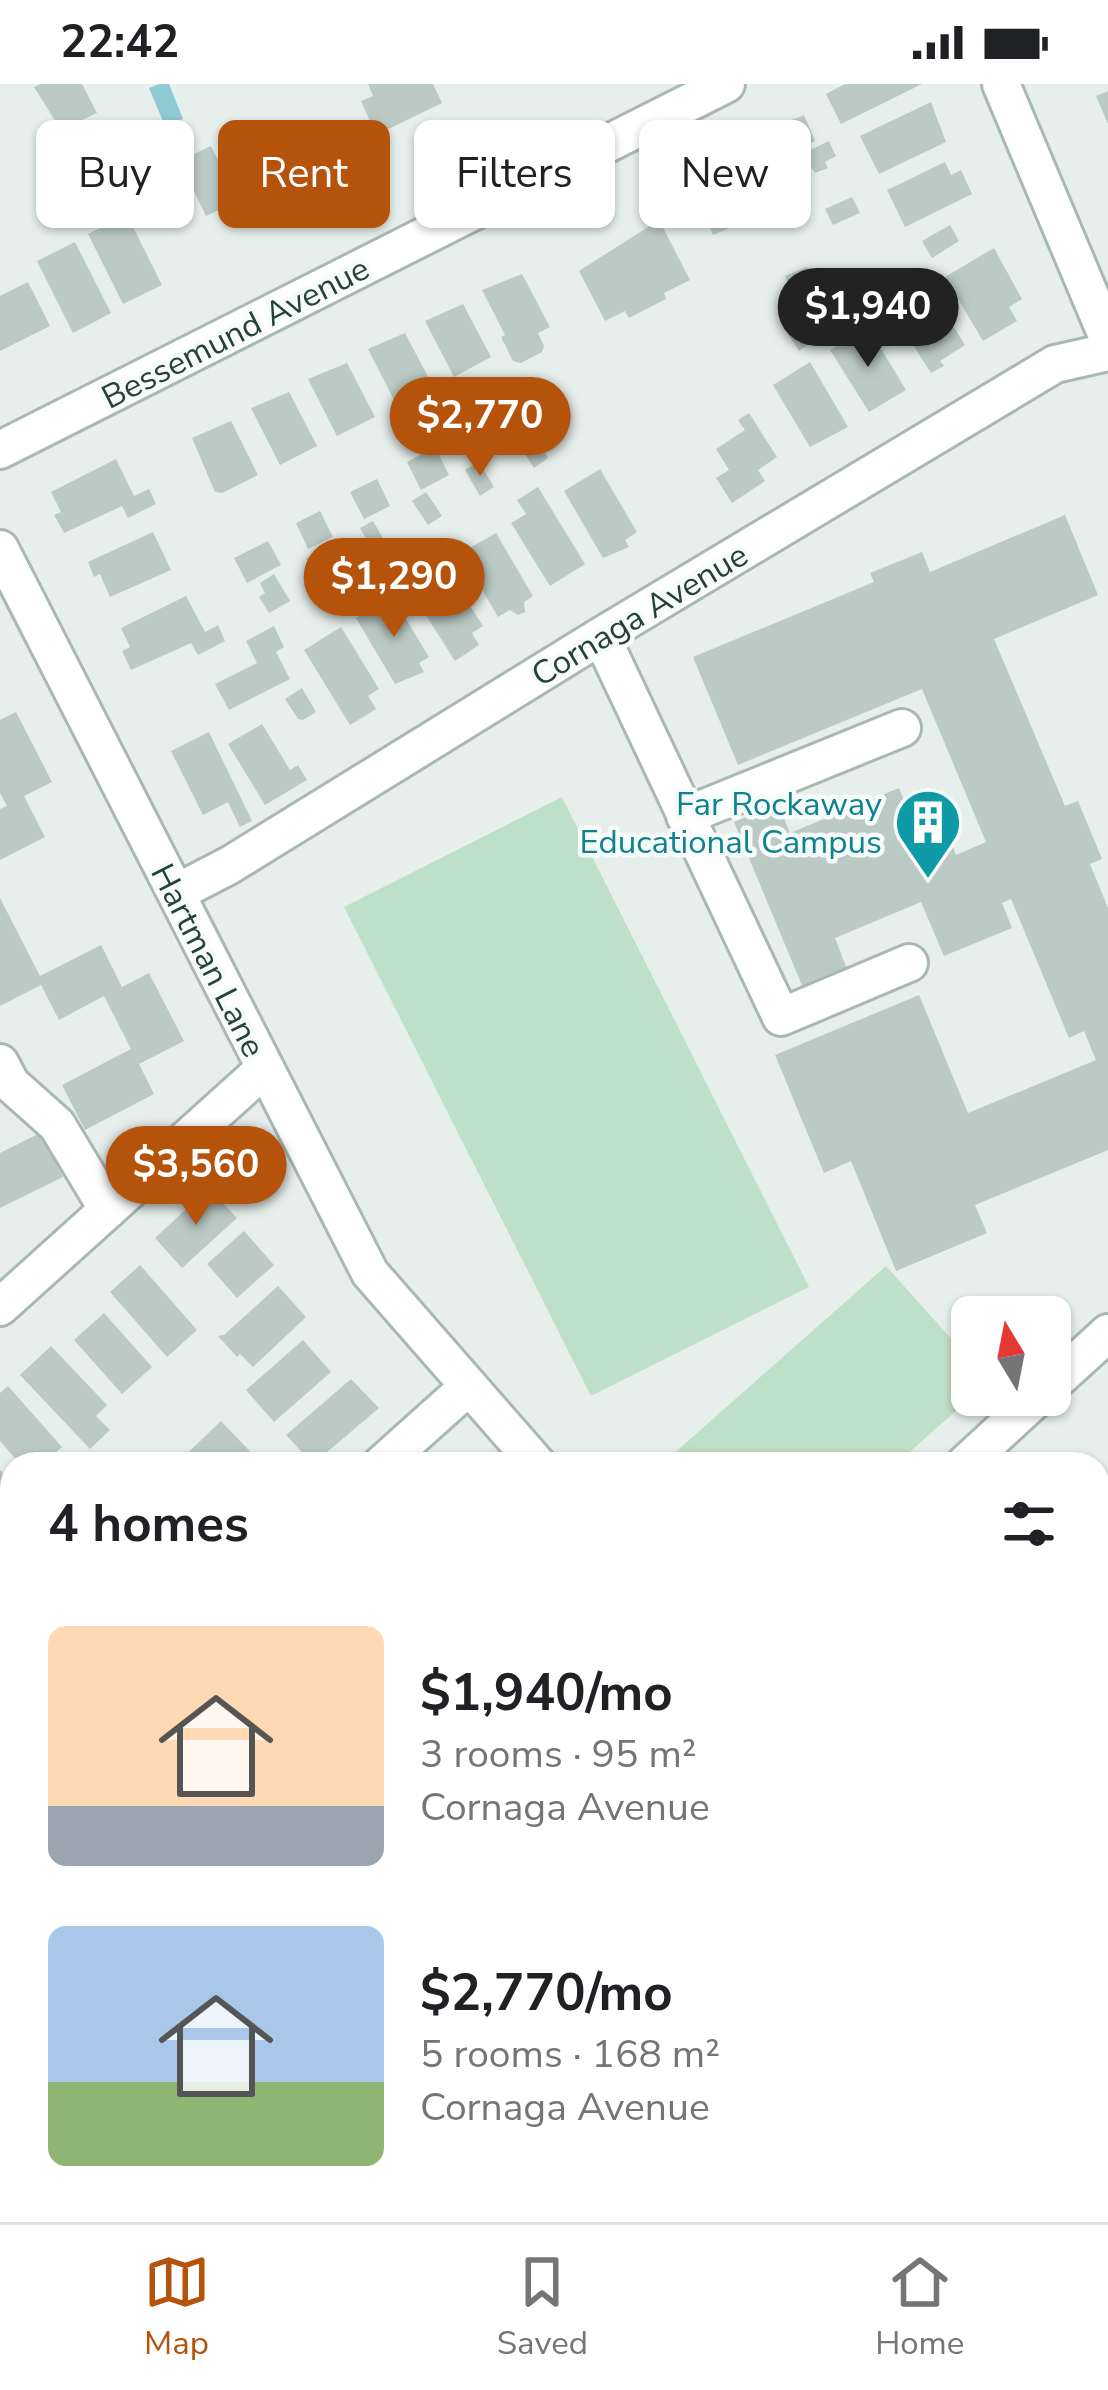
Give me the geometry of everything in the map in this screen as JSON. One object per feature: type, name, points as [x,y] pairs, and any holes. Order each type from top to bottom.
[{"type":"street","name":"Bessemund Avenue","points":[[0,450],[726,84]]},
{"type":"street","points":[[1001,84],[1108,338]]},
{"type":"street","name":"Cornaga Avenue","points":[[176,893],[230,865],[1055,364],[1108,352]]},
{"type":"street","name":"Hartman Lane","points":[[0,549],[370,1273],[526,1452]]},
{"type":"street","points":[[602,636],[781,1017],[909,963]]},
{"type":"street","points":[[686,816],[902,728]]},
{"type":"street","points":[[0,1063],[11,1084],[57,1125],[108,1210]]},
{"type":"street","points":[[0,1307],[264,1069]]},
{"type":"street","points":[[1071,1367],[1108,1333]]},
{"type":"street","points":[[395,1452],[468,1387]]},
{"type":"street","points":[[978,1452],[1017,1416]]},
{"type":"green space","points":[[562,797],[809,1287],[591,1396],[344,907]]},
{"type":"green space","points":[[886,1266],[951,1339],[951,1415],[910,1452],[676,1452]]},
{"type":"water","points":[[169,84],[183,119],[162,120],[149,88]]},
{"type":"building","points":[[82,84],[97,113],[82,120],[55,120],[34,87]]},
{"type":"building","points":[[368,84],[433,84],[442,103],[390,128],[390,120],[369,120],[361,101],[373,96]]},
{"type":"building","points":[[845,84],[922,84],[841,124],[826,94]]},
{"type":"building","points":[[1108,91],[1108,124],[1096,96]]},
{"type":"building","points":[[931,102],[946,142],[879,174],[860,136]]},
{"type":"building","points":[[829,141],[836,156],[825,162],[828,168],[815,173],[811,150]]},
{"type":"building","points":[[211,146],[218,160],[218,210],[206,216],[194,191],[194,154]]},
{"type":"building","points":[[945,162],[951,175],[961,170],[972,194],[905,227],[887,190]]},
{"type":"building","points":[[852,197],[860,213],[833,225],[825,209]]},
{"type":"building","points":[[950,225],[959,241],[932,258],[922,241]]},
{"type":"building","points":[[100,228],[134,228],[162,285],[123,304],[88,234]]},
{"type":"building","points":[[646,228],[663,228],[690,280],[629,318],[625,311],[605,321],[579,271]]},
{"type":"building","points":[[75,242],[111,313],[73,333],[37,261]]},
{"type":"building","points":[[994,248],[1022,299],[1009,307],[1017,321],[983,341],[945,277]]},
{"type":"building","points":[[807,267],[820,297],[798,306],[785,276]]},
{"type":"building","points":[[873,270],[890,295],[875,306],[857,281]]},
{"type":"building","points":[[522,274],[550,327],[538,333],[542,352],[521,363],[513,361],[482,290]]},
{"type":"building","points":[[28,282],[50,326],[0,351],[0,296]]},
{"type":"building","points":[[931,290],[965,345],[931,373],[893,313]]},
{"type":"building","points":[[463,304],[491,357],[454,377],[425,321]]},
{"type":"building","points":[[809,309],[826,333],[799,351],[783,326]]},
{"type":"building","points":[[868,327],[906,390],[869,412],[830,350]]},
{"type":"building","points":[[405,333],[433,386],[396,404],[368,349]]},
{"type":"building","points":[[810,362],[848,427],[810,447],[773,385]]},
{"type":"building","points":[[347,363],[375,417],[337,436],[308,379]]},
{"type":"building","points":[[549,385],[562,412],[534,424],[522,398]]},
{"type":"building","points":[[289,392],[317,446],[280,465],[251,408]]},
{"type":"building","points":[[749,413],[777,457],[758,470],[765,481],[732,503],[716,478],[729,470],[716,449],[745,430],[738,420]]},
{"type":"building","points":[[491,416],[504,443],[477,456],[464,430]]},
{"type":"building","points":[[231,421],[258,475],[215,492],[192,438]]},
{"type":"building","points":[[531,431],[548,458],[534,468],[516,440]]},
{"type":"building","points":[[435,447],[449,475],[421,490],[407,462]]},
{"type":"building","points":[[116,459],[134,496],[149,489],[156,504],[128,518],[122,506],[64,533],[54,515],[61,512],[51,492]]},
{"type":"building","points":[[479,462],[494,487],[480,496],[465,470]]},
{"type":"building","points":[[600,469],[637,532],[625,540],[629,547],[603,558],[564,491]]},
{"type":"building","points":[[377,479],[390,506],[364,519],[350,492]]},
{"type":"building","points":[[538,487],[585,564],[550,586],[511,523],[526,514],[517,500]]},
{"type":"building","points":[[426,492],[442,516],[428,525],[412,501]]},
{"type":"building","points":[[320,511],[333,537],[308,549],[296,523]]},
{"type":"building","name":"Far Rockaway Educational Campus","points":[[1065,515],[1098,595],[994,639],[1065,806],[1078,801],[1102,859],[1090,864],[1108,908],[1108,1150],[975,1205],[987,1233],[896,1271],[851,1161],[824,1173],[775,1055],[919,995],[968,1113],[1096,1060],[1084,1031],[1069,1038],[1011,899],[1002,903],[1012,928],[944,956],[921,902],[835,938],[847,969],[803,988],[734,822],[778,804],[790,833],[899,788],[923,847],[949,837],[956,855],[986,842],[922,689],[738,765],[693,657],[874,582],[870,573],[922,552],[930,572]]},
{"type":"building","points":[[373,521],[388,547],[375,554],[360,528]]},
{"type":"building","points":[[153,532],[171,570],[110,597],[100,574],[94,577],[88,562]]},
{"type":"building","points":[[496,533],[533,596],[524,602],[525,612],[518,615],[510,610],[498,617],[461,553]]},
{"type":"building","points":[[268,541],[281,565],[247,583],[234,558]]},
{"type":"building","points":[[319,550],[334,575],[321,584],[306,559]]},
{"type":"building","points":[[444,565],[483,626],[472,633],[479,645],[455,661],[408,587]]},
{"type":"building","points":[[274,574],[290,601],[269,613],[259,597],[265,593],[260,583]]},
{"type":"building","points":[[186,596],[205,632],[218,625],[225,641],[198,655],[191,643],[131,670],[122,651],[130,647],[121,628]]},
{"type":"building","points":[[392,596],[429,657],[419,663],[424,672],[395,684],[356,618]]},
{"type":"building","points":[[274,626],[284,647],[276,652],[290,679],[229,710],[215,684],[257,663],[246,641]]},
{"type":"building","points":[[341,627],[379,689],[368,696],[376,709],[350,725],[304,650]]},
{"type":"building","points":[[302,688],[316,712],[303,720],[285,699]]},
{"type":"building","points":[[16,712],[52,782],[24,796],[45,837],[0,860],[0,809],[7,806],[0,793],[0,720]]},
{"type":"building","points":[[262,724],[290,770],[298,765],[307,780],[265,805],[228,744]]},
{"type":"building","points":[[209,732],[252,821],[240,827],[228,802],[203,815],[171,751]]},
{"type":"building","points":[[0,898],[40,976],[101,945],[122,987],[149,973],[184,1041],[139,1064],[154,1094],[85,1130],[62,1085],[131,1049],[104,996],[59,1020],[41,985],[0,1006]]},
{"type":"building","points":[[40,1133],[63,1177],[0,1208],[0,1153]]},
{"type":"building","points":[[209,1188],[237,1218],[182,1268],[155,1238]]},
{"type":"building","points":[[244,1231],[274,1265],[237,1298],[207,1264]]},
{"type":"building","points":[[140,1265],[197,1330],[167,1357],[110,1292]]},
{"type":"building","points":[[278,1286],[306,1317],[253,1367],[218,1336]]},
{"type":"building","points":[[104,1313],[152,1367],[122,1394],[74,1340]]},
{"type":"building","points":[[303,1340],[331,1372],[274,1422],[246,1390]]},
{"type":"building","points":[[51,1346],[107,1405],[96,1416],[110,1430],[90,1449],[20,1375]]},
{"type":"building","points":[[351,1379],[379,1408],[327,1452],[302,1452],[286,1435]]},
{"type":"building","points":[[8,1386],[62,1447],[56,1452],[10,1452],[0,1441],[0,1393]]},
{"type":"building","points":[[221,1421],[251,1452],[189,1452]]},
{"type":"place","name":"Far Rockaway Educational Campus","points":[[928,881]]}]
